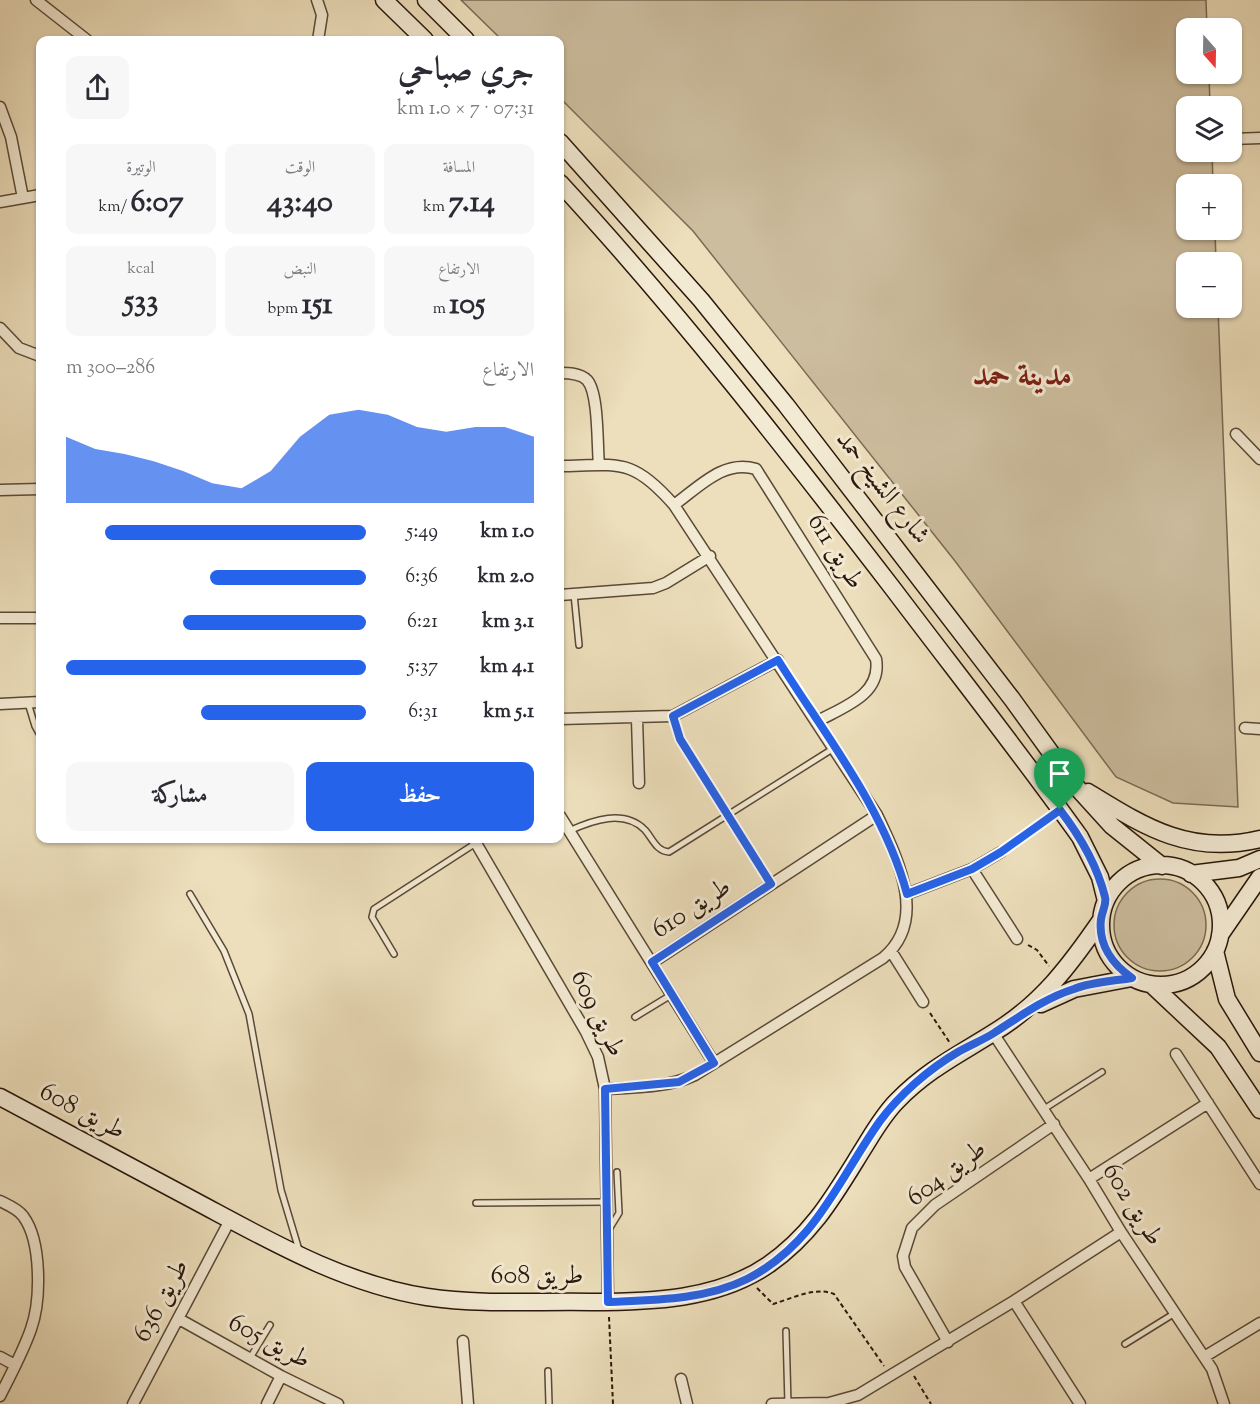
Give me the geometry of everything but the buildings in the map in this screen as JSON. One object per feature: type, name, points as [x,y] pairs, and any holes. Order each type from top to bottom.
[{"type":"main road","points":[[384,0],[421,36]]},
{"type":"main road","points":[[426,0],[462,36]]},
{"type":"main road","name":"شارع الشيخ حمد","points":[[564,146],[701,300],[786,405],[1012,699],[1072,782],[1112,826],[1162,866]]},
{"type":"main road","name":"شارع الشيخ حمد","points":[[564,187],[630,260],[809,480],[1060,810],[1080,837],[1100,877],[1106,901]]},
{"type":"main road","points":[[1072,782],[1139,824],[1169,836],[1217,844],[1260,839]]},
{"type":"main road","points":[[1191,874],[1239,868],[1260,859]]},
{"type":"main road","points":[[1260,877],[1217,943],[1202,968],[1174,984],[1152,985],[1132,978],[1110,958],[1103,941],[1101,920],[1106,901],[1120,882],[1140,870],[1162,866],[1180,869],[1191,874],[1206,886],[1216,904],[1221,925],[1217,943],[1227,999],[1260,1053]]},
{"type":"main road","name":"طريق 608","points":[[1000,1029],[1050,989],[1101,920]]},
{"type":"main road","name":"طريق 608","points":[[0,1097],[302,1257],[381,1286],[426,1297],[474,1301],[608,1302],[662,1299],[726,1288],[748,1278],[804,1237],[829,1203],[880,1122],[896,1102],[924,1076],[956,1053],[1074,988],[1132,978]]},
{"type":"main road","points":[[1152,985],[1218,1047],[1260,1110]]},
{"type":"street","points":[[36,0],[82,36]]},
{"type":"street","points":[[317,0],[322,15],[319,36]]},
{"type":"street","points":[[0,106],[11,137],[23,198]]},
{"type":"street","points":[[1242,139],[1260,138]]},
{"type":"street","points":[[0,202],[36,196]]},
{"type":"street","points":[[0,328],[20,348],[36,354]]},
{"type":"street","points":[[564,373],[572,373],[586,379],[593,392],[599,465]]},
{"type":"street","points":[[1236,434],[1260,459]]},
{"type":"street","points":[[564,466],[620,465],[634,468],[645,475],[674,505],[710,556],[877,815],[899,864],[907,894],[906,914],[900,934],[891,951],[714,1063],[679,1082],[605,1089]]},
{"type":"street","name":"طريق 611","points":[[674,505],[724,469],[740,466],[756,469],[876,658],[875,681],[867,692],[816,722]]},
{"type":"street","points":[[0,490],[36,489]]},
{"type":"street","points":[[564,595],[653,588],[666,583],[710,556]]},
{"type":"street","points":[[0,618],[36,618]]},
{"type":"street","points":[[564,719],[637,719],[673,716],[778,660]]},
{"type":"street","points":[[0,704],[36,702]]},
{"type":"street","points":[[637,719],[639,783]]},
{"type":"street","points":[[1245,728],[1260,729]]},
{"type":"street","name":"طريق 610","points":[[652,962],[877,815]]},
{"type":"street","name":"طريق 610","points":[[564,823],[714,1063]]},
{"type":"street","name":"طريق 609","points":[[476,843],[586,1032],[598,1057],[605,1089],[608,1302]]},
{"type":"street","points":[[907,894],[972,869],[1001,852]]},
{"type":"street","points":[[972,869],[1017,939]]},
{"type":"street","points":[[891,951],[923,1002]]},
{"type":"street","name":"طريق 602","points":[[1000,1029],[1044,1109],[1121,1232],[1212,1369],[1224,1404]]},
{"type":"street","points":[[1176,1054],[1260,1184]]},
{"type":"street","points":[[1089,1179],[1208,1103]]},
{"type":"street","name":"طريق 604","points":[[948,1342],[905,1267],[903,1256],[912,1228],[935,1205],[1054,1124]]},
{"type":"street","points":[[0,1201],[22,1215],[28,1226],[35,1249],[39,1282],[32,1328],[0,1396]]},
{"type":"street","name":"طريق 636","points":[[133,1404],[230,1220]]},
{"type":"street","points":[[772,1404],[844,1400],[948,1342],[1121,1232]]},
{"type":"street","points":[[1014,1301],[1080,1404]]},
{"type":"street","name":"طريق 605","points":[[178,1318],[281,1376],[338,1404]]},
{"type":"street","points":[[1204,1357],[1260,1323]]},
{"type":"street","points":[[463,1341],[468,1404]]},
{"type":"street","points":[[0,1357],[15,1365]]},
{"type":"street","points":[[267,1404],[281,1376]]},
{"type":"street","points":[[681,1378],[687,1404]]},
{"type":"lane","points":[[574,594],[579,645]]},
{"type":"lane","points":[[28,703],[36,728]]},
{"type":"lane","points":[[569,831],[594,820],[624,819],[636,823],[646,831],[659,849],[669,852],[834,748]]},
{"type":"lane","points":[[394,954],[372,917],[374,909],[472,843]]},
{"type":"lane","points":[[190,894],[224,951],[249,1014],[281,1190],[302,1257]]},
{"type":"lane","points":[[635,1017],[672,994]]},
{"type":"lane","points":[[1044,1109],[1102,1072]]},
{"type":"lane","points":[[607,1233],[619,1214],[618,1172]]},
{"type":"lane","points":[[476,1203],[606,1202]]},
{"type":"lane","points":[[1125,1344],[1175,1313]]},
{"type":"lane","points":[[250,1358],[270,1325]]},
{"type":"lane","points":[[786,1331],[788,1404]]},
{"type":"lane","points":[[548,1371],[549,1404]]},
{"type":"path","points":[[673,716],[680,739],[771,884]]},
{"type":"path","points":[[1001,852],[1060,810]]},
{"type":"path","points":[[1017,939],[1037,950],[1058,980]]},
{"type":"path","points":[[923,1002],[956,1053]]},
{"type":"path","points":[[748,1278],[773,1305],[813,1292],[825,1291],[834,1294],[891,1375]]},
{"type":"path","points":[[608,1302],[613,1404]]},
{"type":"path","points":[[907,1365],[931,1404]]},
{"type":"shaded area","points":[[461,0],[1206,0],[1207,18],[1176,18],[1176,84],[1209,84],[1210,96],[1176,96],[1176,162],[1212,162],[1213,174],[1176,174],[1176,240],[1215,240],[1216,252],[1176,252],[1176,318],[1218,318],[1238,807],[1173,803],[1116,777],[955,561],[693,231],[564,102],[564,36],[498,36]]},
{"type":"shaded area","points":[[1160,879],[1178,883],[1192,893],[1202,907],[1206,925],[1202,943],[1192,957],[1178,967],[1160,971],[1142,967],[1128,957],[1118,943],[1114,925],[1118,907],[1128,893],[1142,883]]},
{"type":"district","name":"مدينة حمد","points":[[1022,377]]},
{"type":"route","points":[[778,660],[877,815],[899,864],[907,894],[972,869],[1001,852],[1060,810],[1080,837],[1100,877],[1106,901],[1101,920],[1101,931],[1106,950],[1117,966],[1132,978],[1074,988],[1052,998],[956,1053],[924,1076],[896,1102],[880,1122],[841,1186],[804,1237],[788,1251],[748,1278],[726,1288],[662,1299],[608,1302],[605,1089],[679,1082],[714,1063],[652,962],[771,884],[680,739],[673,716],[685,712],[778,660]]}]
